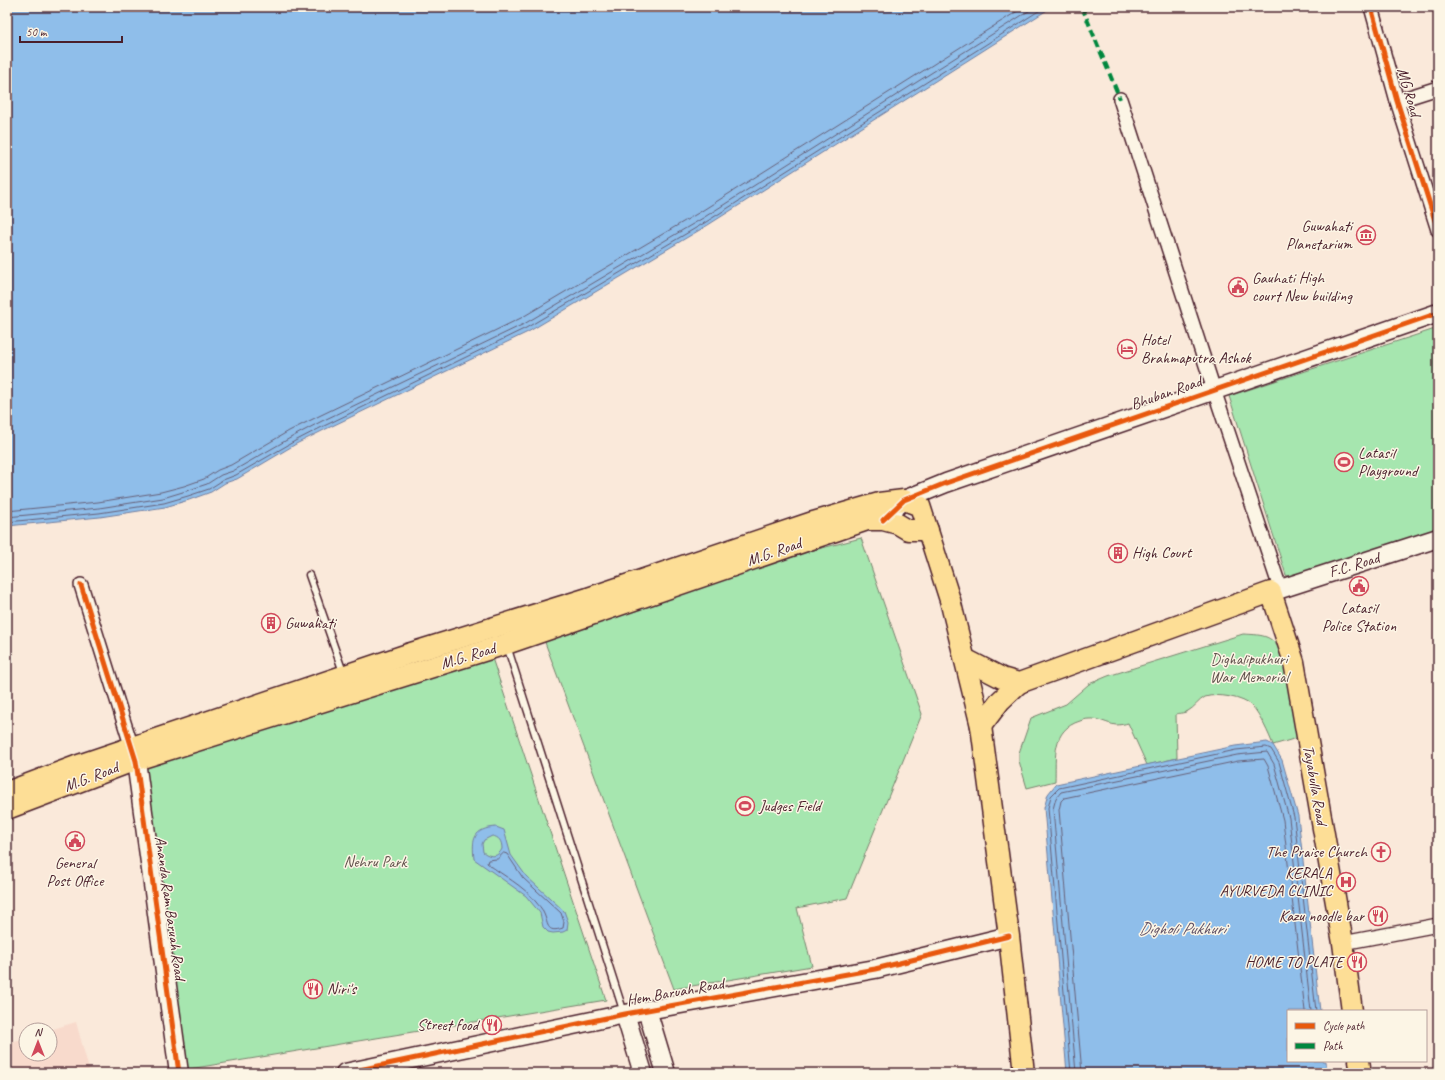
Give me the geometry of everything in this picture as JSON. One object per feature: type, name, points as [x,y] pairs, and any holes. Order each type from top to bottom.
[{"type":"main road","points":[[7,792],[134,754],[411,653],[588,598],[814,522],[879,503],[904,500],[920,506],[945,585],[981,726],[1009,936],[1024,1073]]},
{"type":"main road","name":"M.G. Road","points":[[7,809],[134,754],[506,644],[867,520],[883,520],[898,524],[908,530],[928,530]]},
{"type":"main road","points":[[981,726],[1000,701],[1019,683],[1275,590]]},
{"type":"main road","name":"Tayabulla Road","points":[[1275,590],[1284,631],[1294,662],[1343,943],[1352,1010]]},
{"type":"main road","points":[[965,659],[1002,678],[1019,683]]},
{"type":"main road","points":[[1359,1062],[1361,1073]]},
{"type":"street","name":"MG Road","points":[[1371,7],[1397,101],[1438,230]]},
{"type":"street","points":[[1397,101],[1438,88]]},
{"type":"street","points":[[1120,99],[1214,390],[1275,590]]},
{"type":"street","name":"Bhuban Road","points":[[904,500],[946,483],[1438,313]]},
{"type":"street","points":[[883,520],[904,500]]},
{"type":"street","name":"F.C. Road","points":[[1275,590],[1438,538]]},
{"type":"street","points":[[80,585],[134,754]]},
{"type":"street","name":"Ananda Ram Baruah Road","points":[[134,754],[180,1073]]},
{"type":"street","points":[[1343,943],[1438,925]]},
{"type":"street","name":"Hem Baruah Road","points":[[350,1072],[625,1014],[875,969],[1009,936]]},
{"type":"street","points":[[647,1010],[666,1073]]},
{"type":"street","points":[[625,1014],[643,1073]]},
{"type":"lane","points":[[308,575],[345,676]]},
{"type":"lane","points":[[506,644],[625,1014]]},
{"type":"shaded area","points":[[76,1022],[90,1073],[7,1073],[7,1043],[18,1040],[18,1062],[58,1062],[58,1028]]},
{"type":"green space","name":"Latasil Playground","points":[[1438,328],[1438,528],[1293,579],[1286,575],[1229,396]]},
{"type":"green space","name":"Judges Field","points":[[861,538],[922,714],[847,898],[797,908],[812,966],[674,989],[540,629],[690,582]]},
{"type":"green space","name":"Dighalipukhuri War Memorial","points":[[1243,634],[1265,636],[1277,645],[1304,736],[1273,745],[1264,725],[1253,707],[1237,698],[1216,695],[1210,696],[1203,698],[1187,712],[1176,714],[1177,758],[1147,765],[1128,723],[1116,725],[1096,719],[1086,719],[1071,725],[1064,731],[1060,738],[1057,745],[1055,781],[1027,788],[1019,761],[1019,753],[1031,718],[1066,704],[1089,684],[1108,676]]},
{"type":"green space","name":"Nehru Park","points":[[486,640],[606,1000],[183,1070],[136,760]]},
{"type":"water","points":[[7,7],[1052,7],[708,225],[528,332],[296,444],[237,479],[225,483],[211,492],[165,507],[100,517],[7,526]]},
{"type":"water","name":"Digholi Pukhuri","points":[[1267,742],[1273,745],[1282,760],[1298,816],[1320,1010],[1287,1010],[1287,1062],[1326,1062],[1327,1073],[1067,1073],[1044,808],[1048,794],[1056,784],[1235,746]]},
{"type":"water","points":[[496,827],[504,830],[511,855],[526,876],[564,911],[568,922],[567,930],[563,932],[548,932],[543,927],[540,913],[526,896],[474,859],[473,846],[476,836],[478,833],[488,828]],"holes":[[[492,836],[500,840],[502,849],[498,854],[491,856],[483,852],[482,844],[484,840]]]},
{"type":"marked path","points":[[1082,7],[1120,99]]},
{"type":"cycle path","points":[[1371,7],[1397,101],[1438,230]]},
{"type":"cycle path","points":[[883,520],[904,500],[946,483],[1438,313]]},
{"type":"cycle path","points":[[81,585],[136,761],[179,1073]]},
{"type":"cycle path","points":[[345,1073],[625,1014],[875,969],[1009,936]]},
{"type":"place","name":"Guwahati Planetarium","points":[[1366,235]]},
{"type":"place","name":"Gauhati High court New building","points":[[1238,287]]},
{"type":"place","name":"Hotel Brahmaputra Ashok","points":[[1127,349]]},
{"type":"place","name":"Latasil Playground","points":[[1344,462]]},
{"type":"place","name":"High Court","points":[[1118,553]]},
{"type":"place","name":"Latasil Police Station","points":[[1359,586]]},
{"type":"place","name":"Guwahati","points":[[271,623]]},
{"type":"place","name":"Judges Field","points":[[745,806]]},
{"type":"place","name":"General Post Office","points":[[75,841]]},
{"type":"place","name":"The Praise Church","points":[[1381,852]]},
{"type":"place","name":"KERALA AYURVEDA CLINIC","points":[[1346,882]]},
{"type":"place","name":"Kazu noodle bar","points":[[1378,916]]},
{"type":"place","name":"HOME TO PLATE","points":[[1357,962]]},
{"type":"place","name":"Niri's","points":[[313,989]]},
{"type":"place","name":"Street food","points":[[492,1025]]}]
